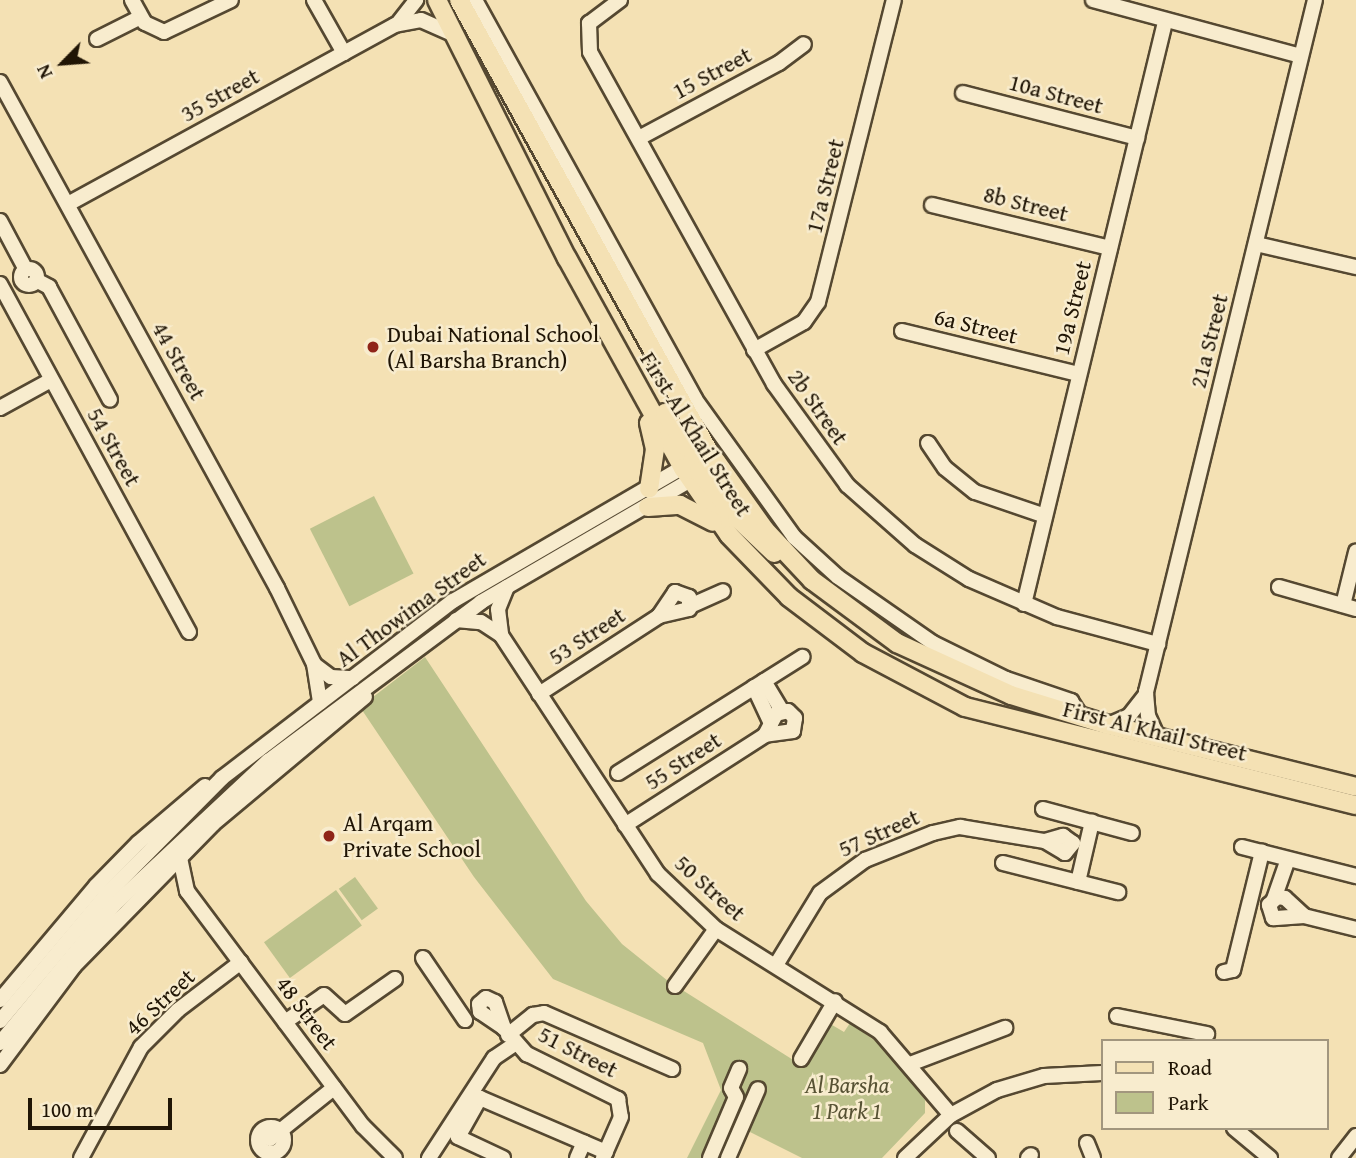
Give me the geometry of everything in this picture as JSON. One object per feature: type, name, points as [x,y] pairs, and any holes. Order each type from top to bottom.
[{"type":"main road","name":"First Al Khail Street","points":[[437,0],[633,380],[699,465],[793,562],[853,613],[920,656],[1011,695],[1108,725],[1350,785]]},
{"type":"main road","name":"First Al Khail Street","points":[[459,0],[616,284],[729,535],[789,597],[829,630],[890,670],[948,700],[1011,721],[1356,805]]},
{"type":"main road","points":[[616,284],[620,263]]},
{"type":"main road","points":[[617,353],[643,379],[699,465]]},
{"type":"main road","points":[[633,380],[655,442],[649,498],[689,507],[729,535]]},
{"type":"main road","points":[[1270,784],[1276,773],[1329,785],[1350,785]]},
{"type":"street","points":[[132,0],[141,17],[157,31],[171,32],[231,0]]},
{"type":"street","points":[[314,0],[344,53]]},
{"type":"street","name":"35 Street","points":[[68,204],[395,25],[416,0]]},
{"type":"street","points":[[475,0],[709,423],[808,551],[846,583],[933,643],[1006,678],[1071,701],[1082,718]]},
{"type":"street","name":"2b Street","points":[[620,0],[592,18],[587,40],[754,350],[831,465],[871,510],[932,558],[1024,604],[1158,644]]},
{"type":"street","name":"17a Street","points":[[754,350],[804,322],[818,302],[894,0]]},
{"type":"street","points":[[1093,0],[1165,22],[1301,56]]},
{"type":"street","name":"21a Street","points":[[1158,738],[1148,716],[1146,692],[1315,0]]},
{"type":"street","points":[[98,40],[141,17]]},
{"type":"street","name":"35 Street","points":[[395,25],[430,21],[458,38]]},
{"type":"street","name":"19a Street","points":[[1024,604],[1165,22]]},
{"type":"street","name":"15 Street","points":[[639,138],[779,63],[804,44]]},
{"type":"street","name":"44 Street","points":[[0,82],[237,512],[314,664],[320,704]]},
{"type":"street","name":"10a Street","points":[[963,93],[1137,138]]},
{"type":"street","name":"8b Street","points":[[932,205],[1110,248]]},
{"type":"street","points":[[0,221],[27,278]]},
{"type":"street","points":[[1257,241],[1356,267]]},
{"type":"street","points":[[2,288],[27,278],[48,285],[110,400]]},
{"type":"street","name":"54 Street","points":[[2,288],[189,632]]},
{"type":"street","name":"6a Street","points":[[902,331],[1079,374]]},
{"type":"street","points":[[0,408],[51,380]]},
{"type":"street","points":[[928,443],[945,468],[975,492],[1045,516]]},
{"type":"street","name":"Al Thowima Street","points":[[156,853],[258,768],[456,620],[699,465]]},
{"type":"street","name":"Al Thowima Street","points":[[0,1000],[20,974],[138,843],[202,789],[222,778],[470,589],[649,498]]},
{"type":"street","points":[[1279,587],[1349,607],[1356,552]]},
{"type":"street","points":[[501,635],[498,609],[508,585]]},
{"type":"street","points":[[659,616],[676,592],[687,594],[690,606]]},
{"type":"street","points":[[659,616],[684,613],[690,606],[723,592]]},
{"type":"street","name":"53 Street","points":[[539,694],[659,616]]},
{"type":"street","points":[[456,620],[481,622],[501,635]]},
{"type":"street","name":"50 Street","points":[[501,635],[668,886],[716,929],[835,1001],[874,1028],[910,1064],[951,1115]]},
{"type":"street","points":[[618,773],[802,657]]},
{"type":"street","points":[[314,664],[331,677],[353,678]]},
{"type":"street","name":"Al Thowima Street","points":[[0,1065],[74,967],[152,886],[248,791],[374,690],[384,673]]},
{"type":"street","points":[[759,684],[782,711],[793,715],[793,731],[768,729]]},
{"type":"street","points":[[759,684],[768,729]]},
{"type":"street","name":"21a Street","points":[[1108,725],[1129,716],[1146,692]]},
{"type":"street","points":[[768,729],[782,711]]},
{"type":"street","name":"55 Street","points":[[625,825],[768,729]]},
{"type":"street","name":"Al Thowima Street","points":[[156,853],[222,778]]},
{"type":"street","points":[[1043,809],[1132,833]]},
{"type":"street","points":[[1063,836],[1068,816]]},
{"type":"street","points":[[1078,882],[1092,822]]},
{"type":"street","name":"57 Street","points":[[776,965],[820,892],[865,860],[960,827],[1045,841]]},
{"type":"street","points":[[1045,841],[1063,836]]},
{"type":"street","points":[[1045,841],[1059,852],[1068,852],[1073,845],[1063,836]]},
{"type":"street","points":[[1242,847],[1356,876]]},
{"type":"street","points":[[1054,876],[1059,852]]},
{"type":"street","points":[[1224,972],[1233,970],[1262,852]]},
{"type":"street","points":[[0,1021],[62,944],[156,853]]},
{"type":"street","points":[[0,1043],[156,853]]},
{"type":"street","name":"48 Street","points":[[180,858],[187,891],[334,1087],[395,1158]]},
{"type":"street","points":[[1291,859],[1280,898],[1269,908],[1273,918],[1304,916],[1356,929]]},
{"type":"street","points":[[1003,863],[1118,892]]},
{"type":"street","points":[[152,886],[170,883],[187,891]]},
{"type":"street","points":[[1280,898],[1304,916]]},
{"type":"street","points":[[674,986],[716,929]]},
{"type":"street","points":[[423,958],[462,1016],[486,998],[493,1000],[509,1036]]},
{"type":"street","name":"46 Street","points":[[81,1158],[141,1047],[178,1010],[241,962]]},
{"type":"street","points":[[0,975],[20,974]]},
{"type":"street","points":[[285,1022],[324,995],[341,1014],[348,1013],[395,979]]},
{"type":"street","points":[[801,1059],[835,1001]]},
{"type":"street","points":[[429,1158],[509,1036],[533,1015],[544,1013],[672,1069]]},
{"type":"street","points":[[1117,1016],[1207,1034]]},
{"type":"street","points":[[1163,1039],[1166,1026]]},
{"type":"street","points":[[910,1064],[1005,1028]]},
{"type":"street","name":"51 Street","points":[[509,1036],[534,1058],[618,1100],[621,1117],[605,1155]]},
{"type":"street","points":[[710,1158],[736,1097],[732,1088],[739,1069]]},
{"type":"street","points":[[905,1158],[951,1115],[1028,1079],[1100,1073]]},
{"type":"street","points":[[270,1139],[334,1087]]},
{"type":"street","points":[[728,1158],[756,1093],[736,1097]]},
{"type":"street","points":[[503,1158],[457,1137],[482,1097],[584,1142],[605,1155]]},
{"type":"street","points":[[725,1123],[741,1128]]},
{"type":"street","points":[[1236,1130],[1265,1156]]},
{"type":"street","points":[[957,1131],[988,1158]]},
{"type":"street","points":[[1339,1158],[1356,1136]]},
{"type":"street","points":[[576,1158],[584,1142]]},
{"type":"street","points":[[1087,1143],[1093,1158]]},
{"type":"green space","points":[[374,496],[413,574],[349,606],[310,529]]},
{"type":"green space","name":"Al Barsha 1 Park 1","points":[[425,657],[586,901],[622,944],[668,981],[798,1063],[827,1022],[844,1032],[850,1023],[888,1050],[925,1100],[925,1113],[882,1158],[802,1158],[744,1129],[730,1158],[687,1158],[721,1090],[703,1043],[553,979],[474,877],[360,707]]},
{"type":"green space","points":[[355,877],[378,909],[362,920],[339,889]]},
{"type":"green space","points":[[336,890],[362,926],[290,978],[264,942]]},
{"type":"place","name":"Dubai National School (Al Barsha Branch)","points":[[373,347]]},
{"type":"place","name":"Al Arqam Private School","points":[[329,836]]}]
